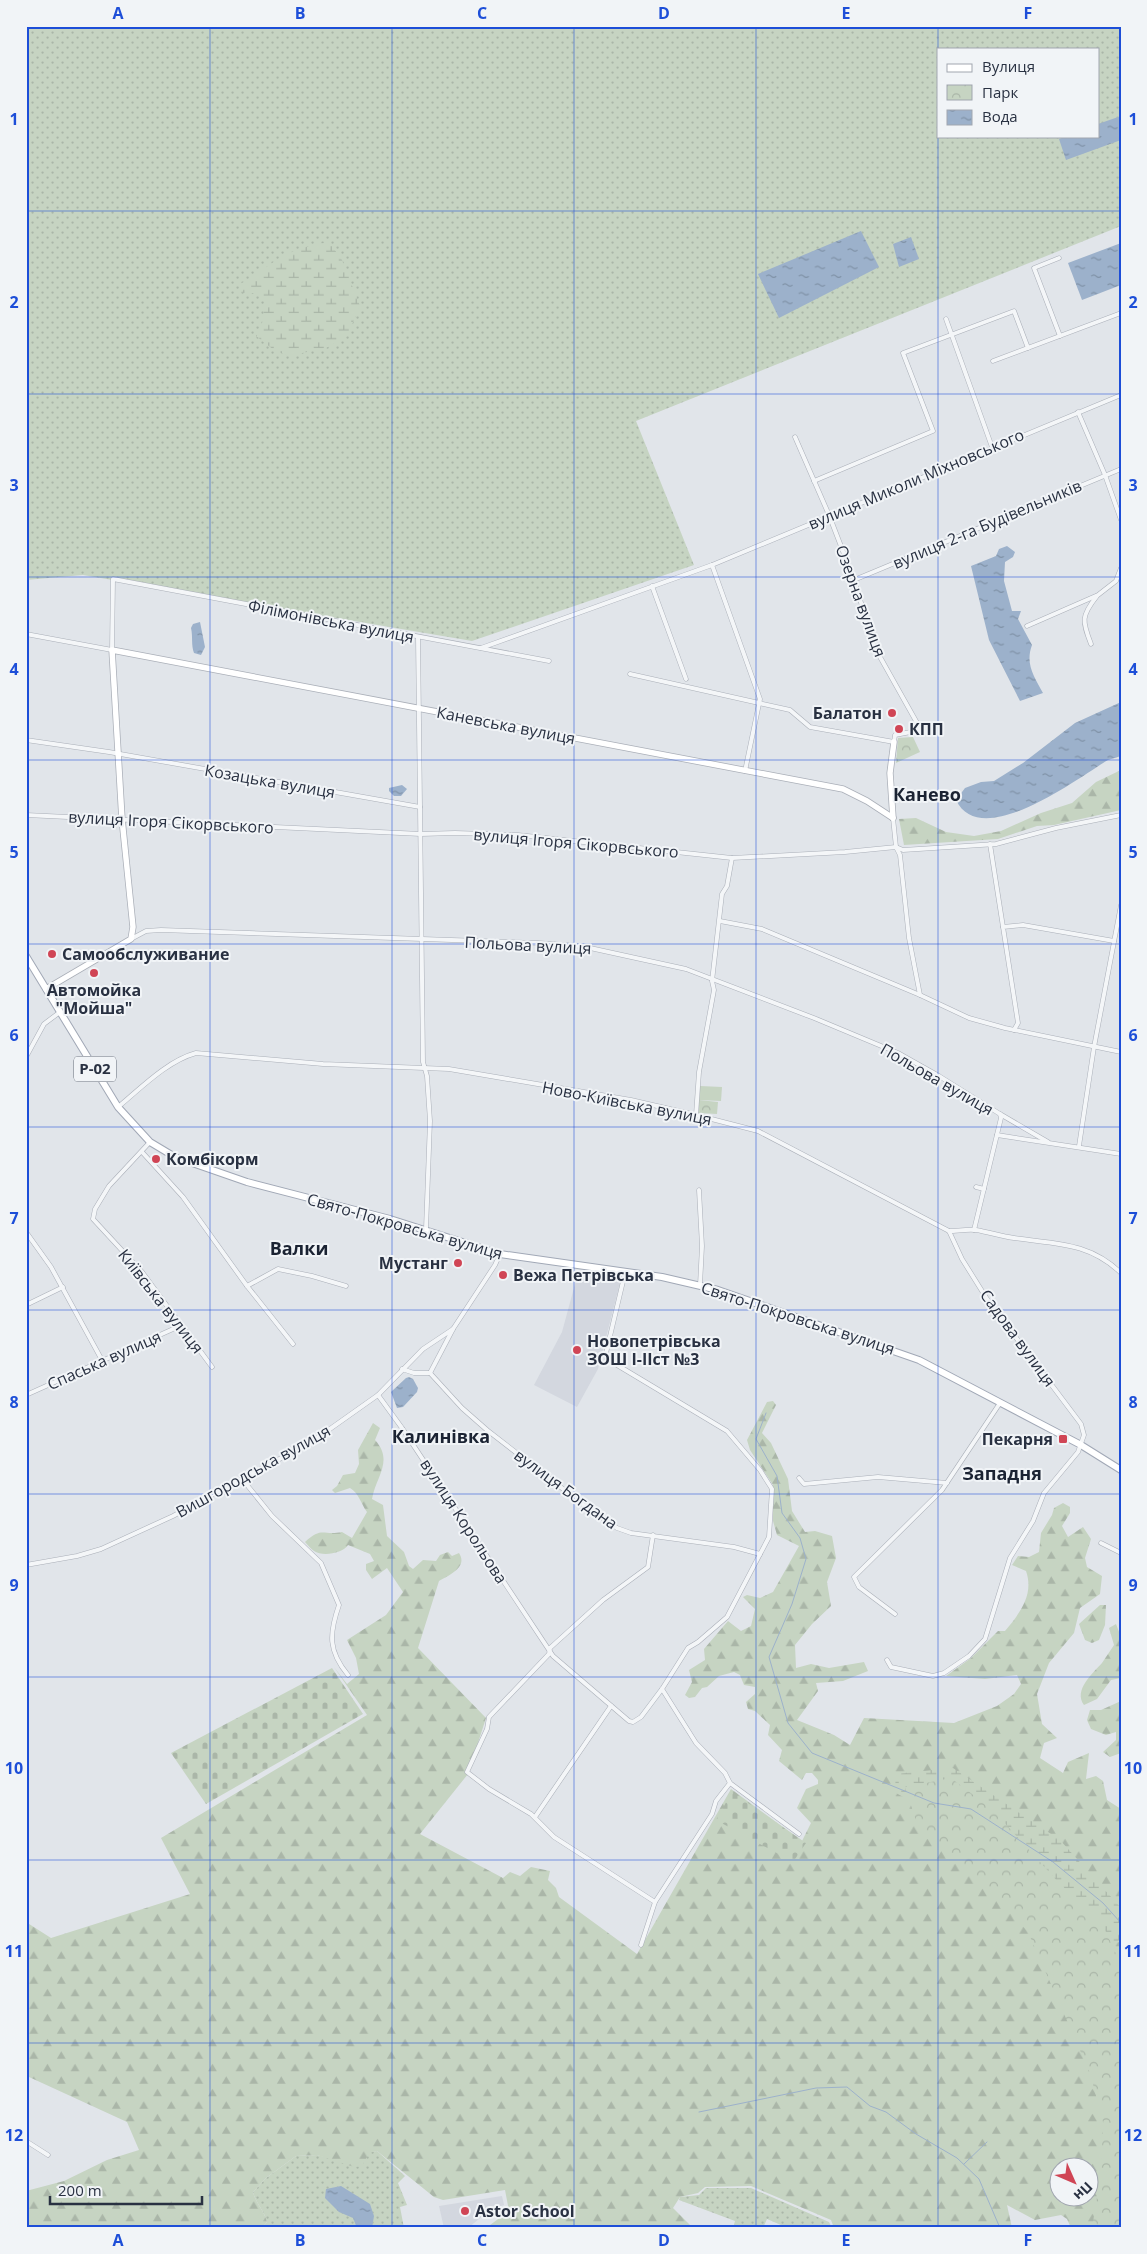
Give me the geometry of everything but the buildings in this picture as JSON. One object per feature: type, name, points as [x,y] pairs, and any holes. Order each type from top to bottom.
[{"type":"main road","name":"Свято-Покровська вулиця","points":[[26,956],[118,1107],[150,1142],[175,1157],[239,1179],[426,1229],[500,1254],[700,1285],[919,1360],[1081,1445],[1121,1470]]},
{"type":"street","points":[[1059,258],[1034,268],[1060,336]]},
{"type":"street","points":[[814,481],[933,431],[903,353],[1014,312],[1028,348]]},
{"type":"street","points":[[994,361],[1121,314]]},
{"type":"street","points":[[946,319],[992,447]]},
{"type":"street","name":"вулиця Миколи Міхновського","points":[[481,648],[712,565],[1121,395]]},
{"type":"street","points":[[1078,412],[1105,475],[1121,520]]},
{"type":"street","name":"Озерна вулиця","points":[[795,438],[829,515],[854,580],[875,648],[921,730],[895,735],[894,742]]},
{"type":"street","name":"вулиця 2-га Будівельників","points":[[854,580],[1121,469]]},
{"type":"street","points":[[712,565],[760,699],[745,771]]},
{"type":"street","points":[[1091,644],[1084,626],[1084,611],[1098,595],[1116,581],[1121,568]]},
{"type":"street","name":"Філімонівська вулиця","points":[[112,650],[113,579],[549,661]]},
{"type":"street","points":[[652,586],[686,679]]},
{"type":"street","points":[[1027,626],[1098,595]]},
{"type":"street","points":[[26,634],[112,650],[120,755],[122,819],[134,927],[131,939]]},
{"type":"street","points":[[418,637],[424,1067],[428,1076],[430,1121],[426,1229]]},
{"type":"street","name":"Каневська вулиця","points":[[112,650],[843,788],[893,818]]},
{"type":"street","points":[[630,674],[790,710],[810,727],[894,742],[890,773],[893,818],[896,847],[900,856],[909,938],[920,995]]},
{"type":"street","name":"Козацька вулиця","points":[[26,740],[420,807]]},
{"type":"street","name":"вулиця Ігоря Сікорвського","points":[[26,815],[421,834],[518,835],[732,858],[845,852],[896,847],[902,850],[990,844],[1121,815]]},
{"type":"street","points":[[990,844],[1018,1022],[1014,1030]]},
{"type":"street","points":[[696,1115],[698,1072],[714,990],[712,981],[722,894],[727,886],[732,858]]},
{"type":"street","points":[[1079,1146],[1094,1047],[1121,905]]},
{"type":"street","points":[[720,921],[762,930],[920,995],[968,1018],[1014,1030],[1121,1052]]},
{"type":"street","points":[[1003,927],[1023,925],[1114,941]]},
{"type":"street","name":"Польова вулиця","points":[[46,990],[146,931],[161,930],[582,946],[686,969],[712,981],[814,1018],[898,1053],[1000,1114],[1001,1118],[974,1230]]},
{"type":"street","points":[[26,1057],[44,1024],[60,1012]]},
{"type":"street","name":"Ново-Київська вулиця","points":[[118,1107],[184,1056],[196,1053],[323,1064],[449,1069],[631,1100],[758,1131],[949,1231],[974,1230],[1012,1238],[1073,1245],[1088,1250],[1104,1259],[1121,1273]]},
{"type":"street","points":[[1000,1114],[1050,1143]]},
{"type":"street","name":"Польова вулиця","points":[[997,1135],[1079,1146],[1121,1154]]},
{"type":"street","name":"Київська вулиця","points":[[150,1142],[109,1186],[95,1209],[93,1219],[142,1272],[212,1367]]},
{"type":"street","points":[[142,1152],[183,1197],[247,1286],[293,1344]]},
{"type":"street","points":[[976,1187],[984,1189]]},
{"type":"street","points":[[700,1190],[702,1265],[700,1285]]},
{"type":"street","name":"Садова вулиця","points":[[949,1231],[962,1259],[987,1299],[1081,1424],[1084,1435],[1081,1445]]},
{"type":"street","points":[[26,1232],[63,1287],[103,1362]]},
{"type":"street","name":"Вишгородська вулиця","points":[[430,1372],[453,1329],[495,1265],[500,1254]]},
{"type":"street","points":[[247,1286],[278,1269],[346,1286]]},
{"type":"street","points":[[625,1273],[606,1353],[607,1359],[727,1431],[760,1470],[772,1489],[769,1537],[727,1617],[698,1642],[688,1648],[662,1689],[696,1743],[725,1773],[730,1783],[799,1834]]},
{"type":"street","points":[[26,1305],[63,1287]]},
{"type":"street","name":"Спаська вулиця","points":[[26,1395],[182,1325]]},
{"type":"street","name":"Вишгородська вулиця","points":[[26,1565],[77,1556],[100,1549],[173,1516],[312,1442],[378,1395],[423,1349],[453,1329]]},
{"type":"street","points":[[402,1369],[414,1373],[430,1372]]},
{"type":"street","name":"вулиця Богдана","points":[[430,1372],[462,1408],[487,1430],[594,1513],[617,1528],[632,1533],[734,1547],[760,1554]]},
{"type":"street","name":"вулиця Корольова","points":[[378,1395],[402,1428],[542,1640],[559,1661],[611,1706],[633,1722],[637,1721],[662,1689]]},
{"type":"street","points":[[895,1614],[858,1587],[854,1577],[947,1483],[1001,1402]]},
{"type":"street","points":[[888,1660],[891,1667],[933,1676],[956,1666],[985,1639],[1010,1558],[1033,1521],[1044,1493],[1081,1445]]},
{"type":"street","points":[[799,1478],[804,1484],[878,1477],[947,1483]]},
{"type":"street","points":[[243,1480],[272,1516],[321,1563],[339,1605],[333,1623],[331,1644],[337,1662],[348,1675]]},
{"type":"street","points":[[653,1535],[648,1567],[603,1600],[550,1648],[549,1654],[489,1717],[487,1729],[468,1772],[488,1789],[534,1817],[554,1837],[655,1902]]},
{"type":"street","points":[[1101,1543],[1121,1553]]},
{"type":"street","points":[[534,1817],[611,1706]]},
{"type":"street","points":[[640,1945],[655,1902],[712,1814],[716,1801],[730,1783]]},
{"type":"street","points":[[26,2141],[48,2155]]},
{"type":"shaded area","name":"Новопетрівська ЗОШ I-IIст №3","points":[[578,1273],[621,1279],[598,1369],[577,1407],[534,1385],[562,1332]]},
{"type":"shaded area","name":"Astor School","points":[[502,2196],[504,2205],[490,2210],[491,2213],[485,2214],[468,2228],[444,2228],[439,2206]]},
{"type":"green space","points":[[26,26],[1121,26],[1121,226],[636,421],[694,565],[472,641],[83,575],[26,580]]},
{"type":"green space","points":[[329,242],[342,260],[360,306],[347,336],[326,348],[288,356],[274,350],[256,336],[261,329],[266,300],[255,293],[243,293],[240,284],[292,252]]},
{"type":"green space","points":[[913,737],[920,752],[896,763],[898,738]]},
{"type":"green space","points":[[1121,770],[1121,810],[1054,825],[1037,826],[998,839],[904,845],[899,819],[916,818],[946,832],[974,836],[1001,831],[1041,813],[1072,803],[1096,782]]},
{"type":"green space","points":[[700,1086],[722,1087],[721,1101],[699,1100]]},
{"type":"green space","points":[[699,1100],[718,1102],[717,1114],[698,1113]]},
{"type":"green space","points":[[773,1401],[776,1405],[762,1433],[771,1443],[788,1479],[792,1511],[805,1532],[815,1531],[832,1536],[836,1558],[827,1582],[831,1606],[812,1624],[795,1645],[796,1668],[811,1664],[829,1668],[864,1662],[868,1671],[843,1681],[816,1683],[818,1691],[797,1720],[834,1735],[850,1745],[864,1718],[954,1723],[997,1706],[1014,1694],[1021,1684],[1017,1675],[985,1679],[946,1676],[971,1658],[998,1631],[1005,1631],[1021,1610],[1027,1595],[1028,1579],[1026,1571],[1012,1565],[1018,1556],[1029,1557],[1039,1552],[1041,1533],[1054,1508],[1063,1503],[1070,1507],[1070,1513],[1062,1526],[1068,1537],[1083,1527],[1091,1539],[1085,1558],[1087,1567],[1102,1576],[1100,1594],[1080,1608],[1074,1633],[1049,1663],[1037,1694],[1042,1724],[1057,1738],[1044,1743],[1040,1758],[1063,1773],[1068,1762],[1089,1753],[1086,1779],[1096,1776],[1103,1781],[1107,1800],[1121,1809],[1121,2228],[1071,2228],[1067,2219],[1061,2215],[1035,2220],[1007,2205],[1012,2228],[834,2228],[831,2220],[751,2186],[705,2187],[698,2193],[680,2197],[673,2208],[693,2228],[486,2228],[509,2211],[505,2190],[443,2200],[434,2197],[377,2151],[369,2153],[362,2166],[354,2167],[317,2155],[296,2156],[266,2178],[253,2192],[267,2222],[262,2228],[26,2228],[26,2191],[64,2181],[107,2160],[139,2150],[127,2122],[29,2077],[26,2073],[26,1922],[51,1938],[190,1894],[161,1838],[367,1715],[334,1667],[347,1684],[359,1674],[356,1658],[347,1640],[386,1615],[403,1592],[387,1568],[372,1579],[366,1570],[366,1564],[374,1561],[370,1554],[348,1545],[337,1552],[322,1554],[314,1551],[305,1542],[315,1534],[323,1532],[342,1532],[352,1538],[367,1512],[358,1496],[350,1488],[335,1493],[332,1490],[337,1486],[343,1475],[355,1473],[359,1464],[358,1450],[373,1423],[380,1428],[375,1440],[383,1455],[383,1462],[372,1499],[383,1505],[387,1536],[404,1552],[409,1566],[413,1569],[423,1560],[436,1561],[440,1555],[448,1552],[452,1556],[459,1553],[461,1558],[460,1566],[439,1581],[418,1648],[486,1718],[468,1774],[420,1834],[503,1878],[510,1872],[520,1876],[531,1867],[550,1871],[548,1880],[556,1888],[559,1897],[637,1954],[731,1789],[802,1841],[811,1823],[797,1808],[806,1789],[818,1784],[818,1780],[812,1773],[806,1773],[802,1780],[779,1761],[782,1750],[768,1735],[770,1725],[755,1711],[748,1709],[746,1702],[755,1694],[755,1687],[744,1685],[740,1675],[734,1672],[719,1676],[707,1687],[702,1688],[695,1697],[689,1698],[685,1695],[692,1682],[689,1670],[705,1660],[704,1649],[728,1621],[741,1631],[751,1626],[755,1609],[743,1597],[747,1595],[760,1598],[773,1592],[799,1546],[777,1535],[773,1521],[773,1485],[750,1450],[747,1440],[767,1402]]},
{"type":"green space","points":[[1100,1605],[1106,1605],[1105,1625],[1099,1640],[1092,1643],[1085,1640],[1079,1624]]},
{"type":"green space","points":[[1116,1624],[1121,1637],[1121,1678],[1111,1680],[1097,1699],[1084,1705],[1081,1699],[1082,1688],[1114,1645],[1109,1628]]},
{"type":"green space","points":[[332,1668],[363,1714],[206,1804],[171,1753]]},
{"type":"green space","points":[[1121,1701],[1121,1753],[1110,1757],[1103,1752],[1116,1740],[1116,1732],[1106,1735],[1091,1729],[1087,1720],[1090,1710],[1101,1710]]},
{"type":"green space","points":[[953,1768],[1060,1840],[1121,1908],[1121,1942],[1089,1945],[954,1825],[896,1793],[895,1774]]},
{"type":"green space","points":[[951,1778],[993,1810],[1059,1883],[1101,1921],[1121,1965],[1121,2228],[1092,2228],[1096,2206],[1100,2206],[1103,2122],[1090,2073],[1028,1932],[996,1896],[958,1861],[920,1833],[905,1787]]},
{"type":"green space","points":[[732,1792],[806,1843],[793,1862],[716,1820]]},
{"type":"green space","points":[[377,2151],[405,2176],[398,2183],[407,2205],[400,2207],[404,2228],[262,2228],[267,2222],[253,2192],[266,2178],[296,2156],[317,2155],[330,2158]]},
{"type":"green space","points":[[706,2188],[751,2188],[829,2222],[832,2228],[788,2228],[767,2219],[763,2228],[733,2228],[735,2221],[679,2200],[680,2197],[699,2195]]},
{"type":"water","points":[[1121,116],[1121,140],[1066,160],[1059,139],[1100,138],[1100,123]]},
{"type":"water","points":[[861,231],[879,267],[779,318],[758,274]]},
{"type":"water","points":[[911,237],[919,259],[899,267],[893,244]]},
{"type":"water","points":[[1121,243],[1121,285],[1082,300],[1068,263]]},
{"type":"water","points":[[1007,546],[1015,552],[1013,557],[1005,562],[1004,581],[1012,611],[1021,611],[1018,619],[1032,645],[1030,664],[1043,693],[1020,701],[989,640],[971,566],[996,556],[999,549]]},
{"type":"water","points":[[200,622],[205,647],[201,655],[194,653],[191,628],[193,624]]},
{"type":"water","points":[[1121,702],[1121,756],[1108,760],[1030,806],[1007,815],[986,818],[968,814],[956,800],[965,788],[981,782],[994,781],[1023,763],[1075,723]]},
{"type":"water","points":[[402,785],[407,789],[401,796],[394,796],[389,791],[389,788]]},
{"type":"water","points":[[409,1377],[413,1379],[418,1388],[417,1392],[403,1407],[397,1408],[391,1392]]},
{"type":"water","points":[[341,2186],[370,2204],[374,2216],[372,2228],[357,2228],[353,2218],[339,2212],[325,2198],[326,2189]]},
{"type":"waterway","points":[[766,1413],[756,1439],[777,1476],[782,1513],[800,1538],[806,1559],[792,1604],[769,1657],[788,1723],[812,1753],[934,1803],[971,1809],[1053,1862],[1103,1903],[1121,1923]]},
{"type":"waterway","points":[[699,2112],[816,2088],[847,2087],[870,2106],[886,2112],[916,2134],[957,2158],[979,2179],[1000,2228]]},
{"type":"waterway","points":[[964,2164],[987,2142]]},
{"type":"place","name":"Балатон","points":[[892,713]]},
{"type":"place","name":"КПП","points":[[899,729]]},
{"type":"place","name":"Самообслуживание","points":[[52,954]]},
{"type":"place","name":"Автомойка \"Мойша\"","points":[[94,973]]},
{"type":"place","name":"Комбікорм","points":[[156,1159]]},
{"type":"place","name":"Мустанг","points":[[458,1263]]},
{"type":"place","name":"Вежа Петрівська","points":[[503,1275]]},
{"type":"place","name":"Новопетрівська ЗОШ I-IIст №3","points":[[577,1350]]},
{"type":"place","name":"Пекарня","points":[[1063,1439]]},
{"type":"place","name":"Astor School","points":[[465,2211]]},
{"type":"district","name":"Канево","points":[[927,795]]},
{"type":"district","name":"Валки","points":[[299,1249]]},
{"type":"district","name":"Калинівка","points":[[441,1437]]},
{"type":"district","name":"Западня","points":[[1002,1474]]}]
